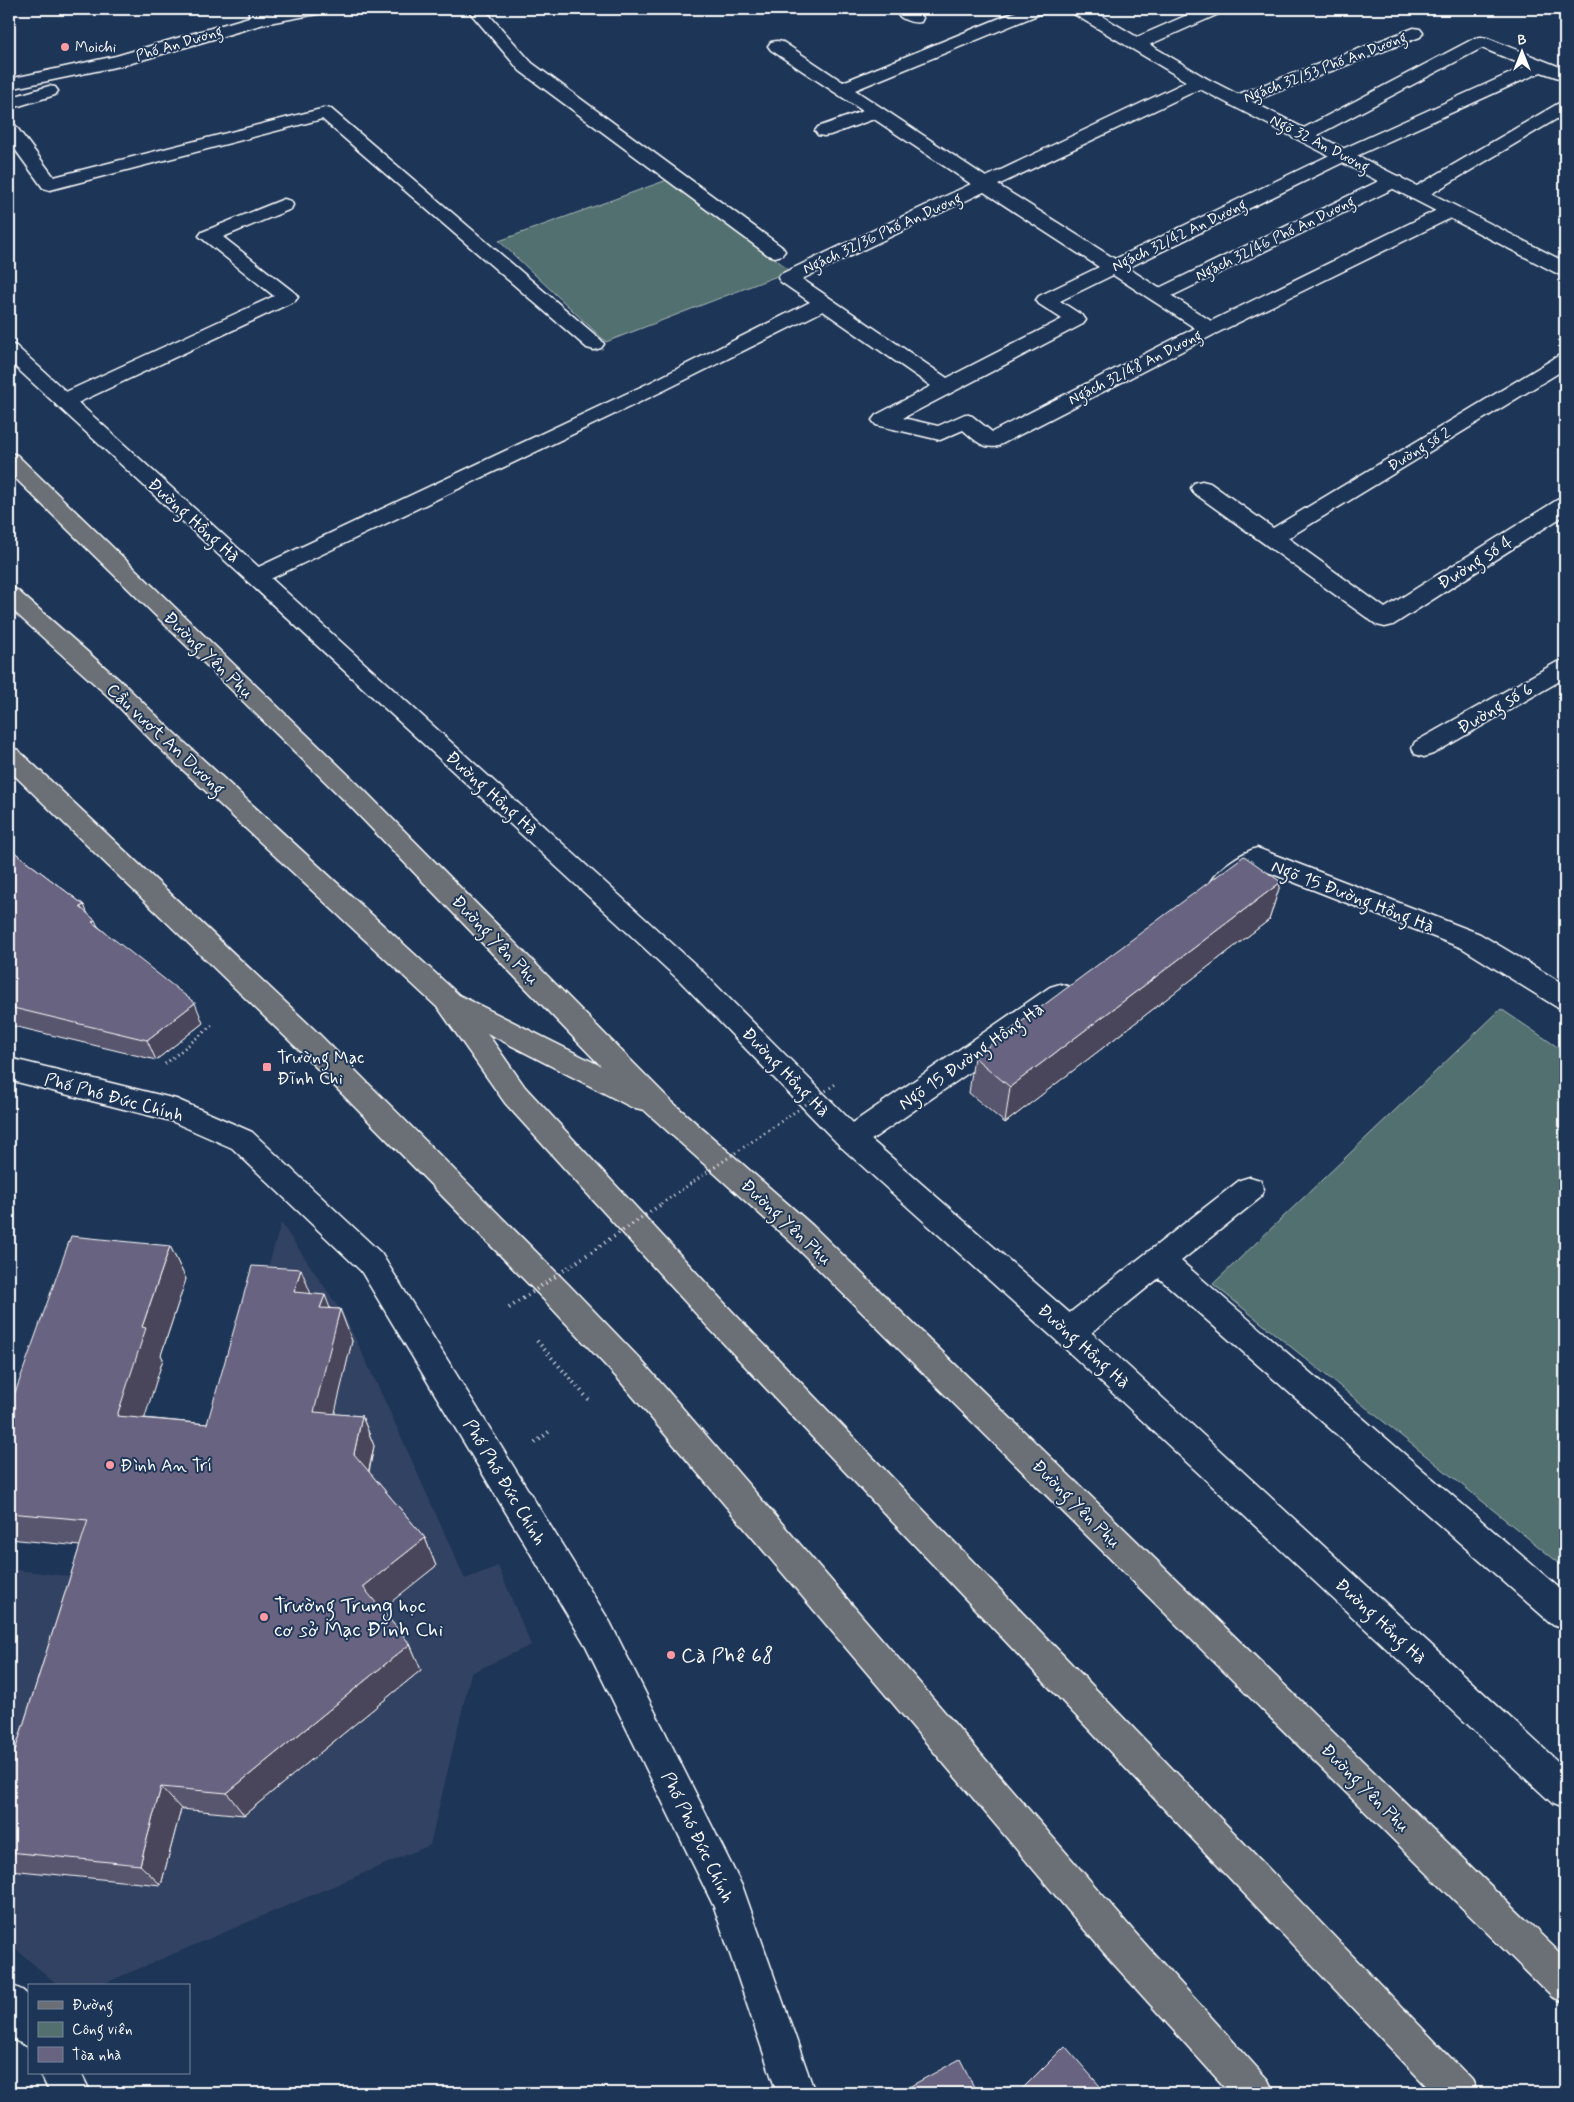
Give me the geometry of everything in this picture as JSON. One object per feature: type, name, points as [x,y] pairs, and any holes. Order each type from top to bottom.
[{"type":"main road","name":"Đường Yên Phụ","points":[[9,460],[354,794],[662,1110],[803,1235],[1565,1984]]},
{"type":"main road","name":"Cầu vượt An Dương","points":[[9,594],[117,691],[449,1001]]},
{"type":"main road","points":[[9,756],[308,1041],[559,1295],[630,1370],[1124,1948],[1255,2093]]},
{"type":"main road","points":[[449,1001],[662,1110]]},
{"type":"main road","points":[[449,1001],[515,1095],[712,1311],[1459,2093]]},
{"type":"street","points":[[257,14],[317,9]]},
{"type":"street","points":[[475,9],[526,67],[775,251]]},
{"type":"street","points":[[842,89],[1036,9]]},
{"type":"street","name":"Ngõ 32 An Dương","points":[[1078,9],[1200,82],[1565,270]]},
{"type":"street","points":[[1136,44],[1215,9]]},
{"type":"street","name":"Phố An Dương","points":[[9,104],[68,85],[119,61],[257,14]]},
{"type":"street","name":"Ngách 32/53 Phố An Dương","points":[[1237,101],[1414,33]]},
{"type":"street","points":[[1304,135],[1481,42],[1556,69]]},
{"type":"street","points":[[777,46],[984,184],[1210,329]]},
{"type":"street","name":"Phố An Dương","points":[[9,84],[119,61]]},
{"type":"street","name":"Ngách 32/42 An Dương","points":[[946,387],[1076,320],[1046,300],[1344,155],[1556,69]]},
{"type":"street","name":"Ngách 32/36 Phố An Dương","points":[[946,387],[788,278],[1200,82]]},
{"type":"street","points":[[1417,194],[1565,107]]},
{"type":"street","points":[[824,131],[877,112]]},
{"type":"street","points":[[9,129],[50,184],[325,113],[594,344]]},
{"type":"street","name":"Ngách 32/46 Phố An Dương","points":[[1157,296],[1394,181]]},
{"type":"street","points":[[64,401],[288,297],[209,236],[284,205]]},
{"type":"street","name":"Ngách 32/48 An Dương","points":[[946,387],[883,420],[940,433],[965,421],[990,441],[1210,329],[1450,211]]},
{"type":"street","points":[[256,577],[666,381],[824,303]]},
{"type":"street","name":"Đường Hồng Hà","points":[[9,350],[689,974],[851,1139],[1069,1332],[1565,1792]]},
{"type":"street","name":"Đường số 2","points":[[1272,538],[1565,360]]},
{"type":"street","points":[[1202,488],[1272,538]]},
{"type":"street","name":"Đường số 4","points":[[1272,538],[1385,619],[1565,505]]},
{"type":"street","name":"Đường số 6","points":[[1424,748],[1565,668]]},
{"type":"street","name":"Ngõ 15 Đường Hồng Hà","points":[[1201,898],[1258,858],[1471,941],[1565,998]]},
{"type":"street","name":"Ngõ 15 Đường Hồng Hà","points":[[851,1139],[1079,982]]},
{"type":"street","name":"Phố Phó Đức Chính","points":[[9,1068],[176,1111],[242,1140],[371,1262],[598,1634],[730,1901],[796,2093]]},
{"type":"street","points":[[1069,1332],[1250,1189]]},
{"type":"street","points":[[1159,1260],[1565,1614]]},
{"type":"street","points":[[9,2003],[28,2026]]},
{"type":"street","points":[[60,2074],[72,2093]]},
{"type":"path","points":[[159,1070],[215,1023]]},
{"type":"path","points":[[515,1315],[509,1308],[837,1083]]},
{"type":"path","points":[[534,1337],[590,1401]]},
{"type":"shaded area","name":"Trường Trung học cơ sở Mạc Đĩnh Chi","points":[[281,1223],[345,1317],[465,1579],[498,1566],[531,1645],[471,1673],[430,1845],[103,1984],[57,1984],[9,1943],[9,1569],[174,1589]]},
{"type":"green space","points":[[678,176],[790,271],[606,342],[499,241]]},
{"type":"green space","points":[[1501,1009],[1565,1052],[1565,1568],[1213,1284]]},
{"type":"building","points":[[9,848],[84,905],[80,907],[95,920],[92,922],[195,1003],[147,1040],[9,1007]]},
{"type":"building","points":[[1244,856],[1281,882],[1010,1087],[974,1057]]},
{"type":"building","points":[[71,1236],[170,1246],[142,1327],[146,1328],[117,1416],[207,1424],[252,1266],[301,1269],[294,1292],[325,1295],[320,1308],[340,1309],[314,1412],[362,1416],[354,1454],[425,1538],[363,1587],[410,1644],[227,1793],[161,1787],[140,1865],[9,1852],[9,1770],[88,1520],[9,1513],[9,1407]]},
{"type":"building","points":[[1065,2046],[1106,2093],[1018,2093]]},
{"type":"building","points":[[960,2059],[977,2093],[898,2093]]},
{"type":"place","name":"Moichi","points":[[65,47]]},
{"type":"place","name":"Trường Mạc Đĩnh Chi","points":[[267,1067]]},
{"type":"place","name":"Đình An Trí","points":[[110,1465]]},
{"type":"place","name":"Trường Trung học cơ sở Mạc Đĩnh Chi","points":[[264,1617]]},
{"type":"place","name":"Cà Phê 68","points":[[671,1655]]}]
